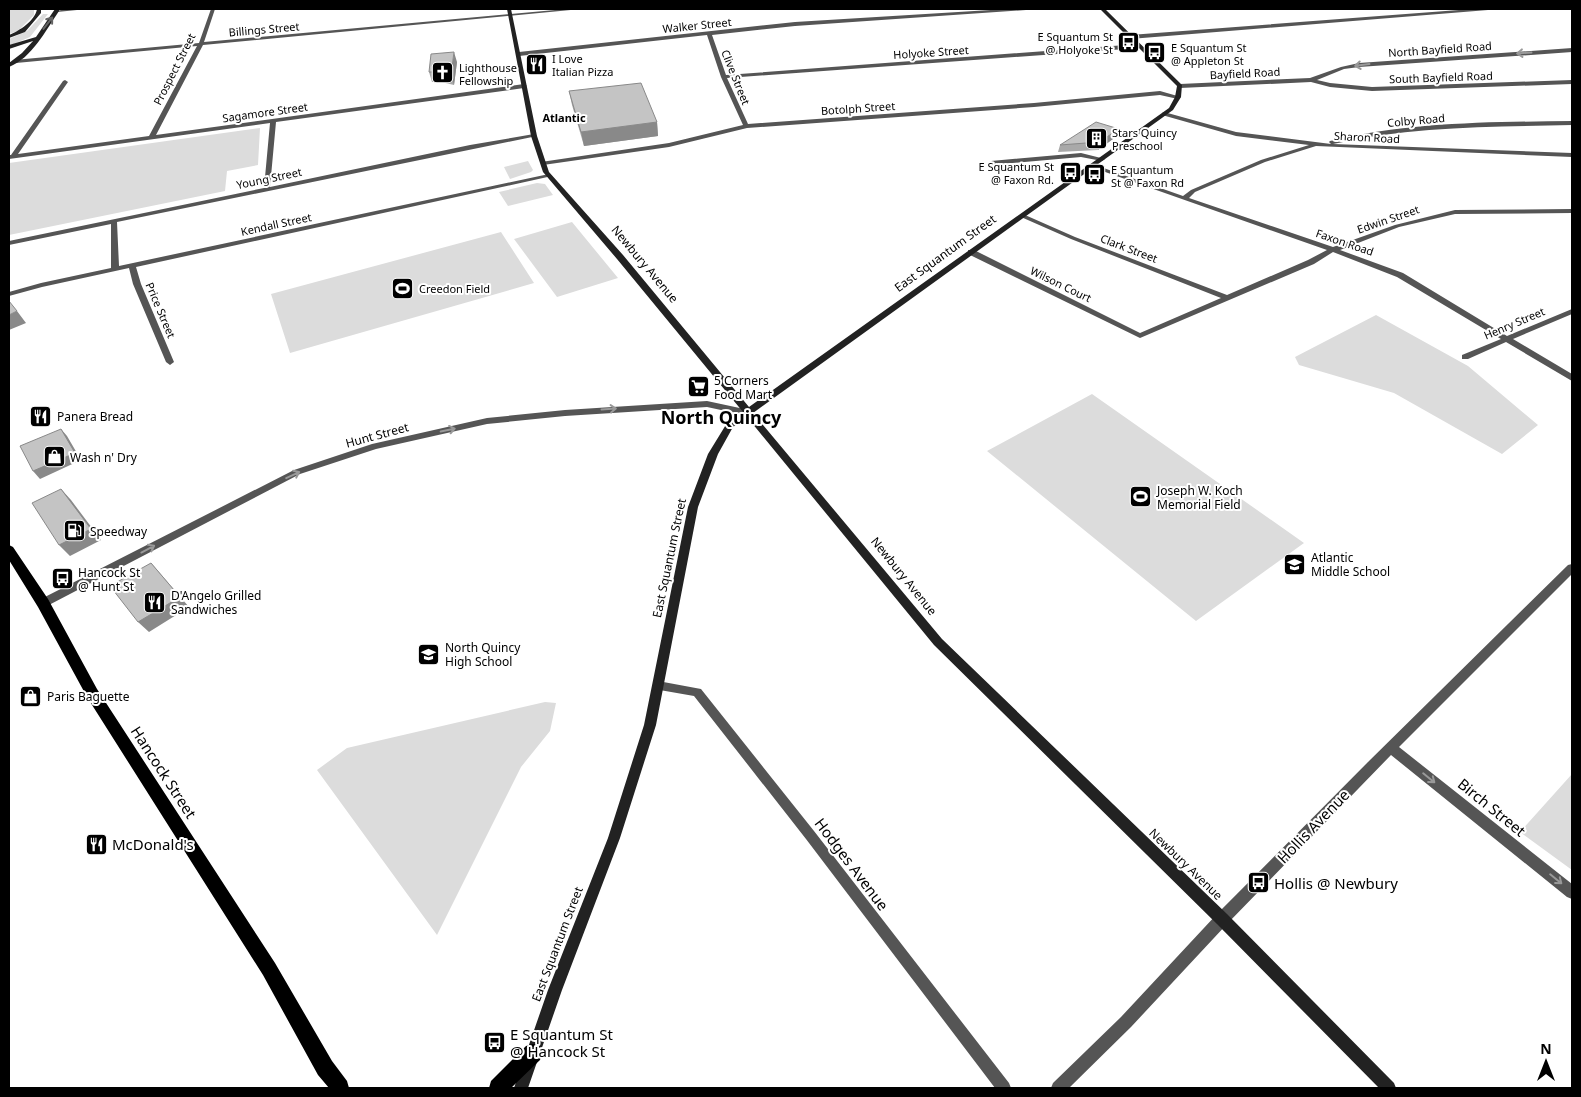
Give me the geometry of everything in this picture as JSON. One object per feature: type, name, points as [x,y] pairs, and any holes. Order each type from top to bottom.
[{"type":"main road","name":"Hancock Street","points":[[9,550],[43,603],[92,693],[265,963],[324,1068],[340,1088]]},
{"type":"main road","points":[[498,1088],[533,1053]]},
{"type":"street","points":[[9,37],[23,31],[40,13],[39,9]]},
{"type":"street","points":[[9,65],[16,61],[37,37],[57,10],[85,9]]},
{"type":"street","name":"Prospect Street","points":[[151,138],[202,44],[213,9]]},
{"type":"street","name":"Billings Street","points":[[16,61],[510,12],[579,9]]},
{"type":"street","points":[[895,9],[902,18]]},
{"type":"street","name":"Walker Street","points":[[519,54],[794,24],[1026,9]]},
{"type":"street","points":[[1102,9],[1180,86]]},
{"type":"street","points":[[1130,37],[1488,9]]},
{"type":"street","name":"Newbury Avenue","points":[[510,12],[534,136],[549,176],[620,257],[938,642],[1222,920],[1389,1088]]},
{"type":"street","name":"Clive Street","points":[[709,34],[724,77],[746,126]]},
{"type":"street","points":[[9,47],[37,37]]},
{"type":"street","name":"Holyoke Street","points":[[724,77],[1139,46]]},
{"type":"street","name":"North Bayfield Road","points":[[1311,80],[1342,68],[1359,65],[1572,50]]},
{"type":"street","name":"Bayfield Road","points":[[1180,86],[1311,80]]},
{"type":"street","name":"South Bayfield Road","points":[[1311,80],[1330,85],[1372,89],[1572,82]]},
{"type":"street","points":[[11,157],[65,82]]},
{"type":"street","name":"Sagamore Street","points":[[11,157],[524,86]]},
{"type":"street","name":"East Squantum Street","points":[[521,1088],[555,990],[614,838],[650,725],[693,507],[713,454],[730,426],[1171,109],[1178,97],[1180,86]]},
{"type":"street","name":"Botolph Street","points":[[543,163],[669,145],[746,126],[1034,105],[1160,93],[1178,97]]},
{"type":"street","name":"Sharon Road","points":[[1164,114],[1228,132],[1320,145],[1381,149],[1572,155]]},
{"type":"street","points":[[267,189],[273,120]]},
{"type":"street","name":"Colby Road","points":[[1184,199],[1193,191],[1263,161],[1320,145],[1374,134],[1409,130],[1572,123]]},
{"type":"street","name":"Young Street","points":[[9,243],[470,147],[534,136]]},
{"type":"street","points":[[991,163],[1081,156],[1102,159]]},
{"type":"street","name":"Faxon Road","points":[[1093,166],[1369,262],[1400,275],[1572,378]]},
{"type":"street","name":"Kendall Street","points":[[9,294],[41,285],[549,176]]},
{"type":"street","name":"Edwin Street","points":[[1140,336],[1311,262],[1332,250],[1397,226],[1455,212],[1572,211]]},
{"type":"street","name":"Clark Street","points":[[1023,216],[1073,238],[1227,298]]},
{"type":"street","points":[[114,221],[116,270]]},
{"type":"street","name":"Wilson Court","points":[[972,252],[1140,336]]},
{"type":"street","name":"Price Street","points":[[132,266],[137,284],[170,362]]},
{"type":"street","name":"Henry Street","points":[[1465,357],[1572,311]]},
{"type":"street","name":"Hunt Street","points":[[43,603],[297,472],[375,446],[487,421],[565,413],[707,404],[749,413]]},
{"type":"street","name":"Hollis Avenue","points":[[1058,1088],[1126,1022],[1222,920],[1391,748],[1572,568]]},
{"type":"street","name":"Hodges Avenue","points":[[658,686],[697,692],[810,834],[1004,1088]]},
{"type":"street","name":"Birch Street","points":[[1391,748],[1572,892]]},
{"type":"shaded area","points":[[9,9],[31,9],[34,10],[34,15],[18,31],[9,34]]},
{"type":"shaded area","points":[[43,14],[48,14],[30,37],[9,46],[9,39],[27,31]]},
{"type":"shaded area","points":[[260,128],[258,165],[227,171],[225,191],[9,235],[9,163]]},
{"type":"shaded area","points":[[528,161],[533,170],[531,172],[510,179],[504,167]]},
{"type":"shaded area","points":[[537,183],[545,184],[553,195],[508,206],[499,192]]},
{"type":"shaded area","points":[[572,222],[618,278],[557,297],[514,239]]},
{"type":"shaded area","name":"Creedon Field","points":[[501,232],[534,283],[290,353],[271,294]]},
{"type":"shaded area","points":[[1376,315],[1468,366],[1538,425],[1502,454],[1394,393],[1299,365],[1295,357]]},
{"type":"shaded area","name":"Joseph W. Koch Memorial Field","points":[[1092,394],[1304,543],[1196,621],[987,451]]},
{"type":"shaded area","points":[[545,702],[556,703],[550,731],[521,767],[437,935],[317,770],[347,748]]},
{"type":"shaded area","points":[[1572,774],[1572,870],[1520,832]]},
{"type":"building","points":[[454,52],[451,75],[429,72],[431,54]]},
{"type":"building","points":[[641,83],[657,122],[581,132],[569,91]]},
{"type":"building","points":[[1096,122],[1119,129],[1099,142],[1060,145]]},
{"type":"building","points":[[9,301],[17,311],[9,315]]},
{"type":"building","name":"Wash n' Dry","points":[[61,429],[75,453],[33,471],[20,446]]},
{"type":"building","points":[[61,489],[91,529],[59,545],[32,503]]},
{"type":"building","name":"D'Angelo Grilled Sandwiches","points":[[151,563],[180,597],[138,622],[110,586]]},
{"type":"place","name":"E Squantum St @ Holyoke St","points":[[1129,42]]},
{"type":"place","name":"E Squantum St @ Appleton St","points":[[1155,53]]},
{"type":"place","name":"I Love Italian Pizza","points":[[536,64]]},
{"type":"place","name":"Lighthouse Fellowship","points":[[443,73]]},
{"type":"place","name":"Stars Quincy Preschool","points":[[1096,138]]},
{"type":"place","name":"E Squantum St @ Faxon Rd.","points":[[1070,172]]},
{"type":"place","name":"E Squantum St @ Faxon Rd","points":[[1095,175]]},
{"type":"place","name":"Creedon Field","points":[[403,288]]},
{"type":"place","name":"5 Corners Food Mart","points":[[698,387]]},
{"type":"place","name":"Panera Bread","points":[[41,416]]},
{"type":"place","name":"Wash n' Dry","points":[[54,457]]},
{"type":"place","name":"Joseph W. Koch Memorial Field","points":[[1141,497]]},
{"type":"place","name":"Speedway","points":[[74,531]]},
{"type":"place","name":"Atlantic Middle School","points":[[1295,564]]},
{"type":"place","name":"Hancock St @ Hunt St","points":[[62,579]]},
{"type":"place","name":"D'Angelo Grilled Sandwiches","points":[[155,602]]},
{"type":"place","name":"North Quincy High School","points":[[429,654]]},
{"type":"place","name":"Paris Baguette","points":[[31,696]]},
{"type":"place","name":"McDonald's","points":[[96,844]]},
{"type":"place","name":"Hollis @ Newbury","points":[[1258,883]]},
{"type":"place","name":"E Squantum St @ Hancock St","points":[[494,1043]]},
{"type":"district","name":"Atlantic","points":[[564,117]]},
{"type":"district","name":"North Quincy","points":[[721,417]]}]
